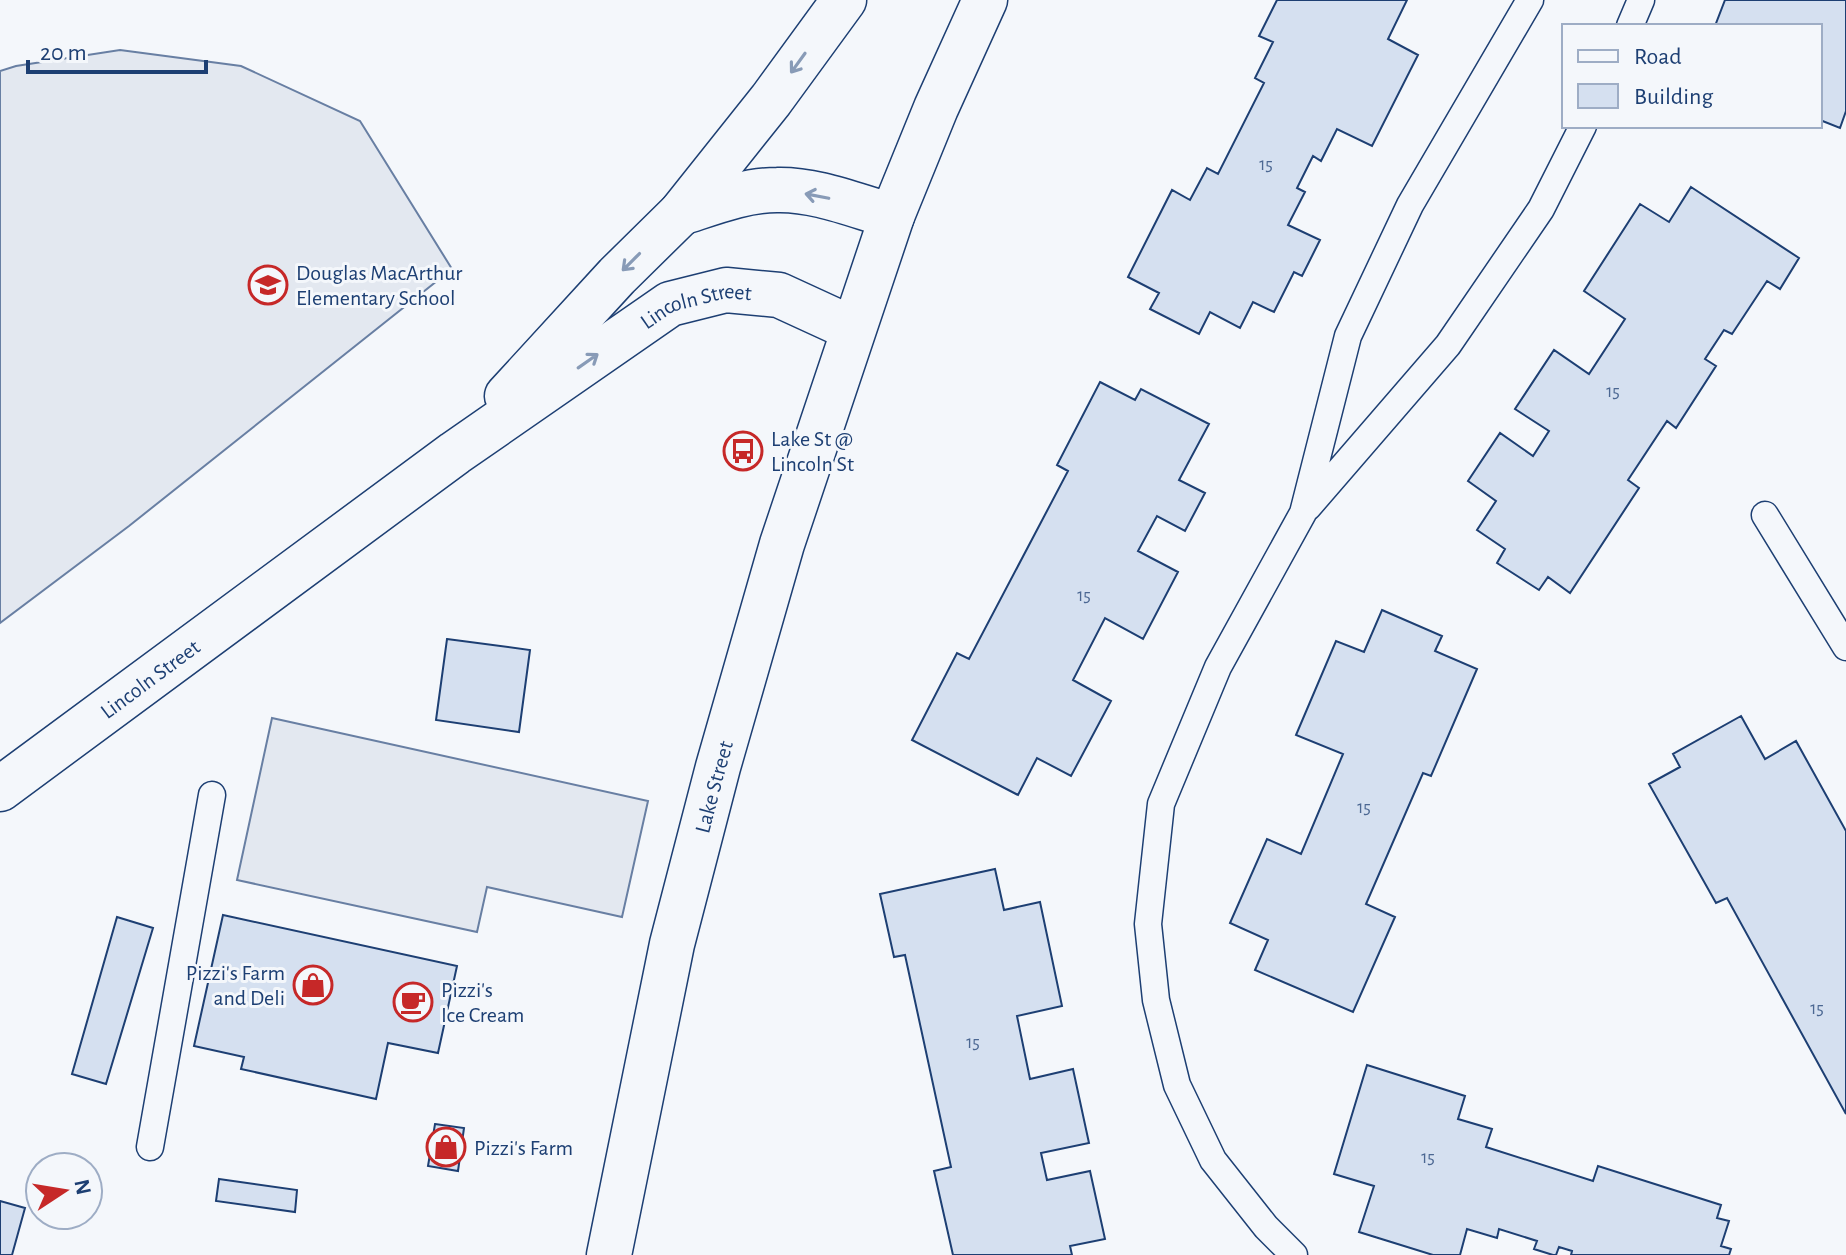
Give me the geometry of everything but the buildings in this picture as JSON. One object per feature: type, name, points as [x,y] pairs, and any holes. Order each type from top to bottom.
[{"type":"street","name":"Lincoln Street","points":[[455,453],[617,276],[681,213],[771,100],[844,0]]},
{"type":"street","points":[[853,329],[892,216],[985,0]]},
{"type":"street","name":"Lincoln Street","points":[[681,213],[740,194],[779,190],[821,196],[892,216]]},
{"type":"street","name":"Lincoln Street","points":[[0,789],[455,453],[670,304],[726,290],[779,295],[853,329]]},
{"type":"street","name":"Lake Street","points":[[609,1255],[672,944],[718,767],[782,544],[853,329]]},
{"type":"lane","points":[[1303,513],[1348,336],[1410,205],[1530,0]]},
{"type":"lane","points":[[1631,24],[1641,0]]},
{"type":"lane","points":[[1294,1255],[1266,1227],[1213,1160],[1177,1085],[1156,1000],[1148,924],[1161,804],[1218,667],[1303,513],[1448,345],[1541,209],[1582,128]]},
{"type":"lane","points":[[1765,515],[1846,647]]},
{"type":"lane","points":[[150,1147],[212,795]]},
{"type":"shaded area","points":[[120,50],[241,66],[360,121],[452,269],[129,526],[0,623],[0,71]]},
{"type":"shaded area","points":[[272,718],[648,801],[622,917],[487,887],[477,932],[237,880]]},
{"type":"place","name":"Douglas MacArthur Elementary School","points":[[268,285]]},
{"type":"place","name":"Lake St @ Lincoln St","points":[[743,451]]},
{"type":"place","name":"Pizzi's Farm and Deli","points":[[313,985]]},
{"type":"place","name":"Pizzi's Ice Cream","points":[[413,1002]]},
{"type":"place","name":"Pizzi's Farm","points":[[446,1147]]}]
